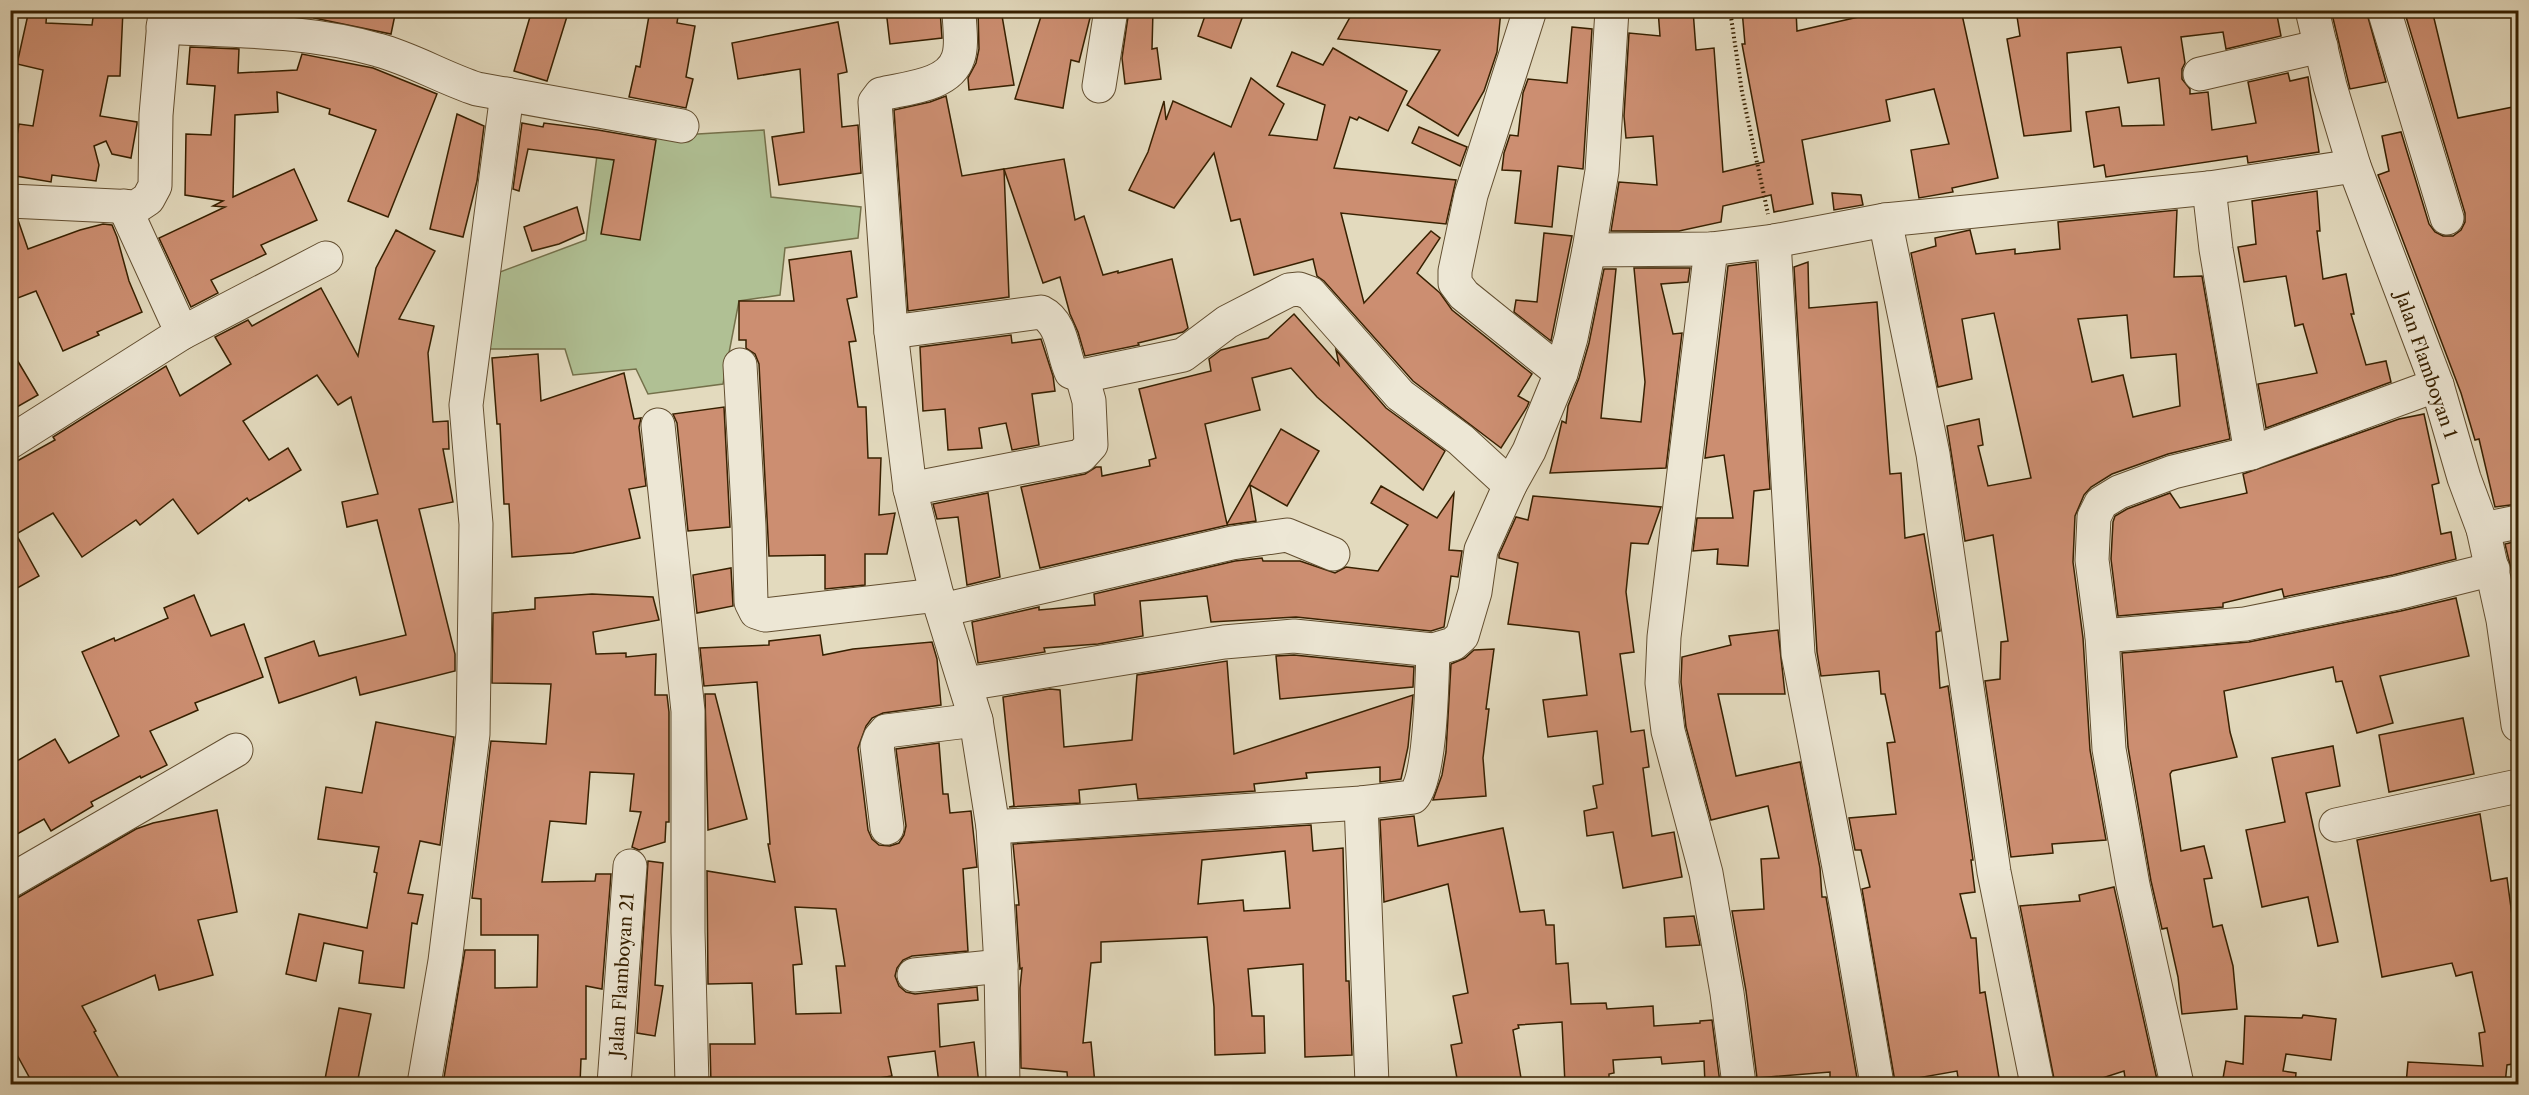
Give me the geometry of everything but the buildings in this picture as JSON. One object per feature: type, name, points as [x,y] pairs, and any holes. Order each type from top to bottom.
[{"type":"street","points":[[959,10],[959,57],[951,70],[942,78],[881,94],[875,102],[891,332],[910,489],[940,602],[976,720],[993,827],[1001,966],[1003,1084]]},
{"type":"street","points":[[1099,86],[1111,10]]},
{"type":"street","points":[[1530,10],[1471,195],[1455,271],[1455,283],[1464,295],[1561,373]]},
{"type":"street","points":[[966,684],[1224,642],[1294,636],[1433,650],[1453,644],[1462,636],[1474,592],[1481,550],[1510,484],[1529,451],[1561,373],[1571,338],[1602,171],[1612,10]]},
{"type":"street","name":"Jalan Flamboyan 1","points":[[2312,10],[2330,86],[2354,166],[2437,385],[2464,478],[2483,530],[2513,658],[2518,725]]},
{"type":"street","points":[[2384,10],[2447,218]]},
{"type":"street","points":[[10,201],[136,207],[148,199],[155,186],[156,115],[164,19],[320,38],[378,50],[477,89],[682,126]]},
{"type":"street","points":[[2200,74],[2321,46]]},
{"type":"street","points":[[424,1084],[445,961],[473,734],[476,524],[465,405],[507,94]]},
{"type":"street","points":[[1589,250],[1711,249],[1774,241],[1885,220],[2209,188],[2354,166]]},
{"type":"street","points":[[2209,188],[2216,249],[2251,453]]},
{"type":"street","points":[[124,206],[182,333]]},
{"type":"street","points":[[1885,220],[1933,454],[1994,872],[2037,1084]]},
{"type":"street","points":[[1774,241],[1798,654],[1847,909],[1877,1084]]},
{"type":"street","points":[[1711,249],[1664,638],[1662,683],[1668,731],[1706,873],[1727,993],[1739,1084]]},
{"type":"street","points":[[10,442],[182,333],[326,258]]},
{"type":"street","points":[[891,332],[1041,312],[1048,315],[1058,329],[1071,372],[1082,376],[1183,354],[1227,322],[1289,290],[1299,289],[1310,293],[1400,395],[1461,440],[1510,484]]},
{"type":"street","points":[[740,365],[751,602],[756,612],[765,615],[940,602],[1232,543],[1287,535],[1333,554]]},
{"type":"street","points":[[910,489],[1081,456],[1091,445],[1091,421],[1086,385],[1082,376]]},
{"type":"street","points":[[2177,1084],[2133,885],[2109,749],[2102,636],[2092,560],[2094,517],[2101,503],[2119,492],[2173,472],[2251,453],[2437,385]]},
{"type":"street","points":[[658,425],[688,711],[688,932],[692,1084]]},
{"type":"street","points":[[2483,530],[2518,522]]},
{"type":"street","points":[[2102,636],[2245,624],[2397,593],[2493,569]]},
{"type":"street","points":[[993,827],[1361,803],[1413,797],[1417,793],[1431,718],[1433,650]]},
{"type":"street","points":[[887,828],[877,746],[880,738],[886,731],[976,720]]},
{"type":"street","points":[[10,880],[236,750]]},
{"type":"street","points":[[2336,825],[2518,786]]},
{"type":"street","points":[[1361,803],[1372,1084]]},
{"type":"street","name":"Jalan Flamboyan 21","points":[[614,1084],[630,866]]},
{"type":"street","points":[[914,975],[1001,966]]},
{"type":"path","points":[[1730,10],[1742,92],[1774,241]]},
{"type":"green space","points":[[764,130],[771,197],[861,207],[858,238],[785,248],[780,295],[739,301],[723,384],[648,394],[636,369],[573,375],[565,349],[488,349],[492,275],[586,240],[599,140]]}]
